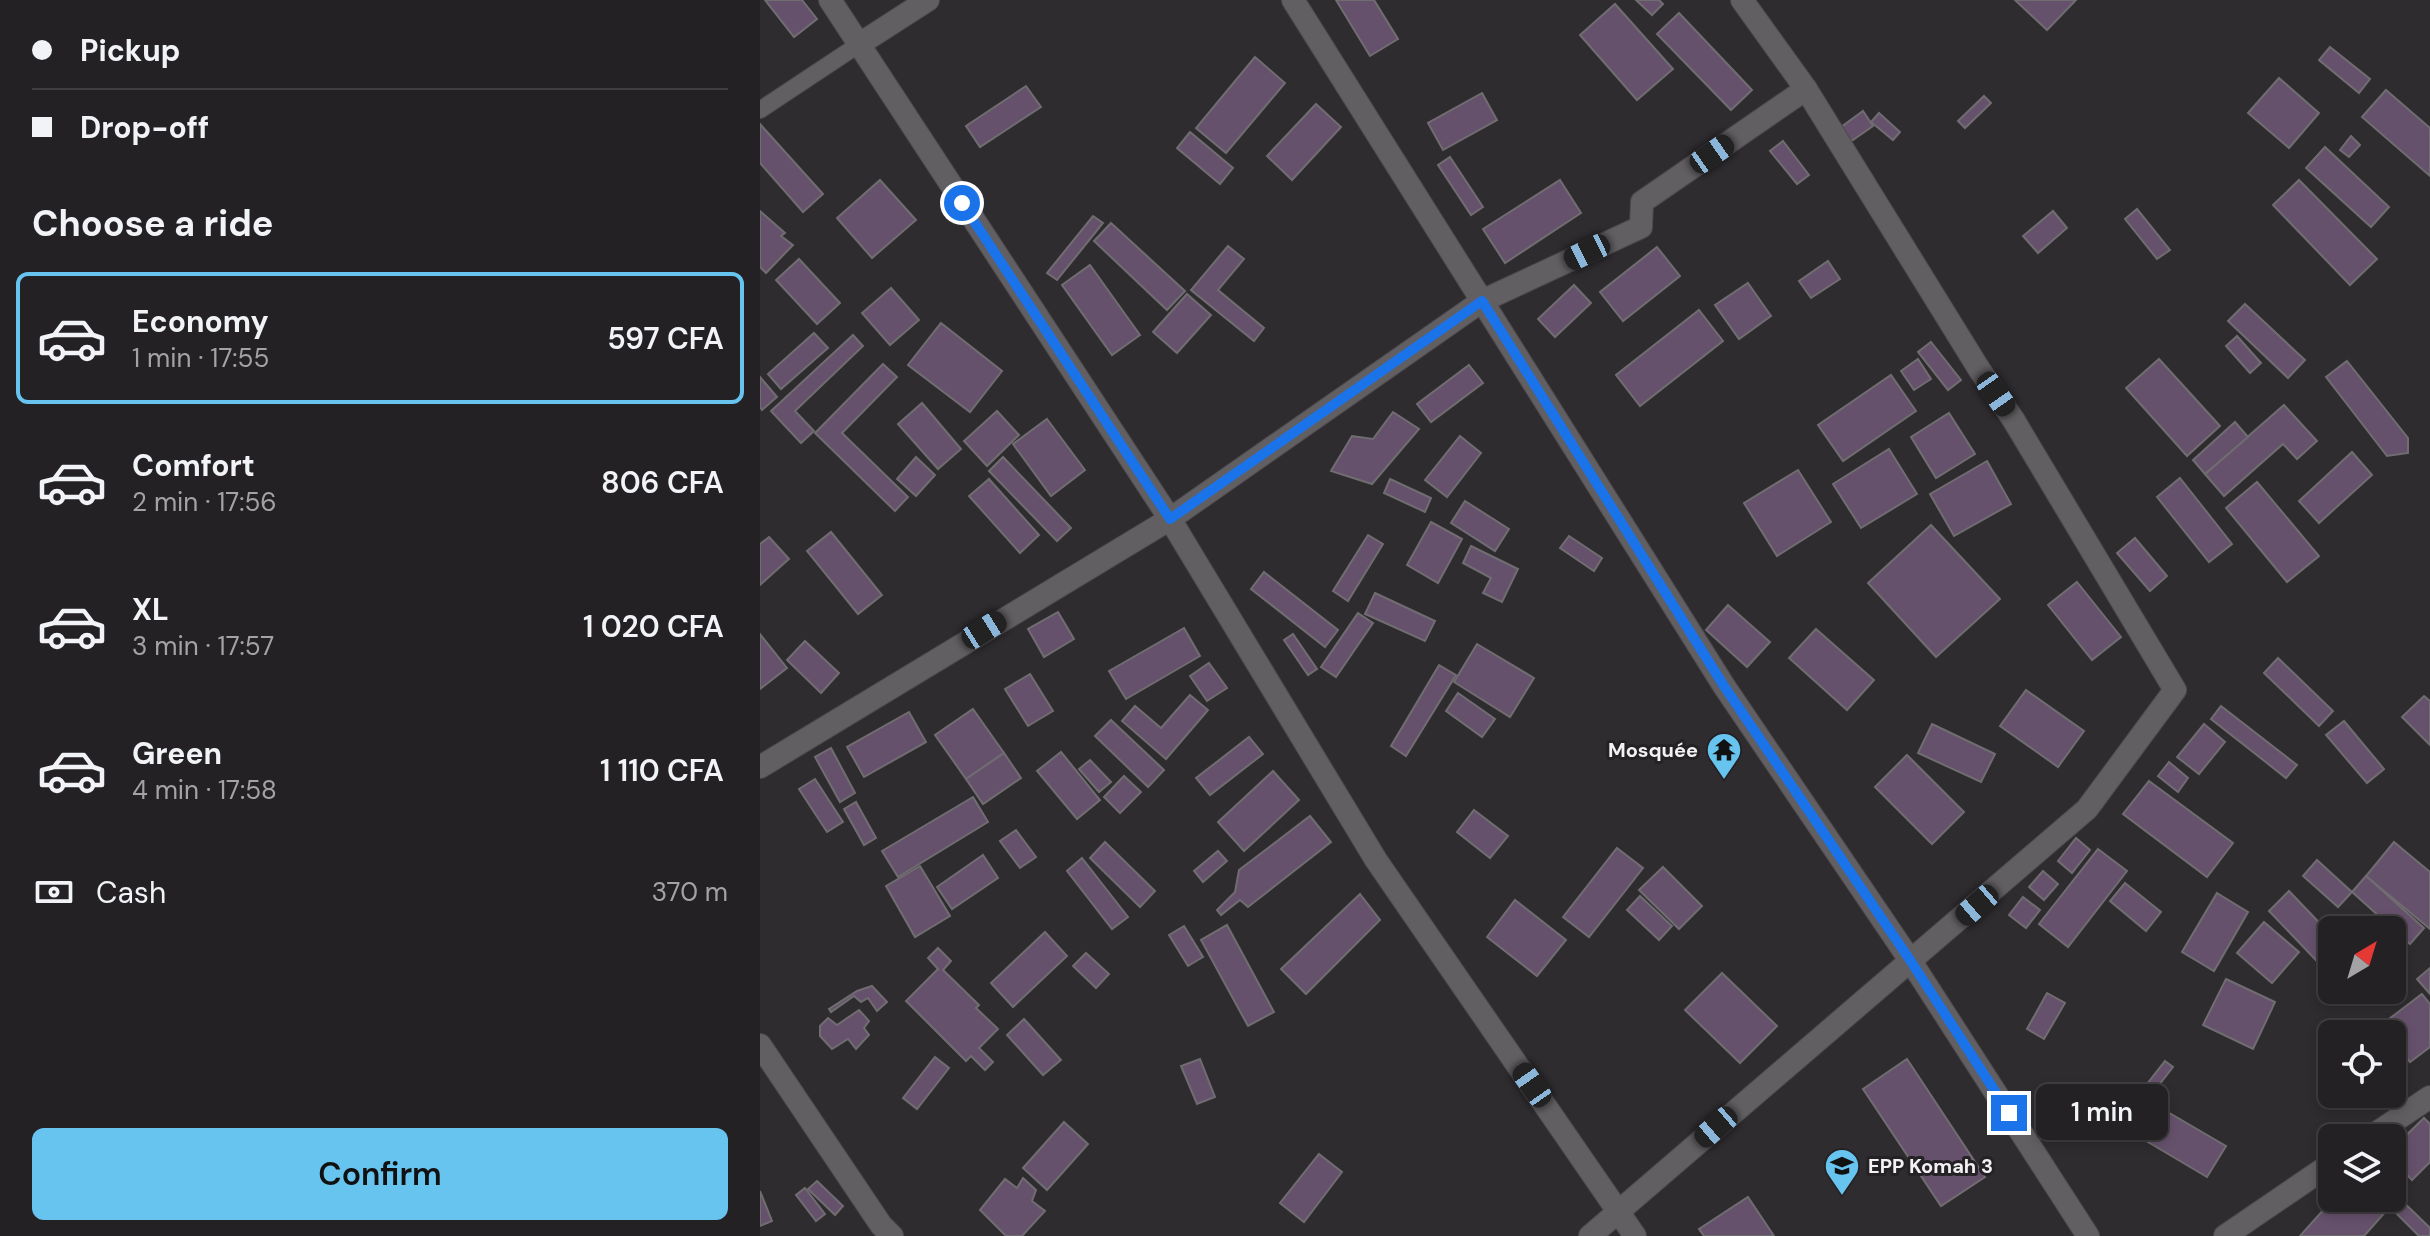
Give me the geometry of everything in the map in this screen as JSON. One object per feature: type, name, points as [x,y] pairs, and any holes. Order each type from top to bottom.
[{"type":"street","points":[[830,0],[1170,519],[1376,860],[1635,1236]]},
{"type":"street","points":[[858,45],[928,0]]},
{"type":"street","points":[[1293,0],[1724,686],[1910,960],[2088,1236]]},
{"type":"street","points":[[1590,1236],[2087,809],[2175,690],[2013,419],[1806,89],[1742,0]]},
{"type":"street","points":[[760,767],[1170,519],[1482,301],[1641,227],[1642,202],[1806,89]]},
{"type":"street","points":[[760,1045],[881,1225],[892,1236]]},
{"type":"street","points":[[2390,1124],[2430,1097]]},
{"type":"street","points":[[2225,1236],[2318,1173]]},
{"type":"lane","points":[[760,110],[858,45]]},
{"type":"building","points":[[765,0],[802,0],[817,19],[794,37]]},
{"type":"building","points":[[1336,0],[1374,0],[1398,39],[1370,56]]},
{"type":"building","points":[[1636,0],[1659,0],[1663,4],[1652,15]]},
{"type":"building","points":[[2015,0],[2076,0],[2047,30]]},
{"type":"building","points":[[1615,4],[1673,69],[1637,100],[1580,35]]},
{"type":"building","points":[[1679,13],[1752,90],[1731,110],[1657,34]]},
{"type":"building","points":[[2330,47],[2370,79],[2359,93],[2319,60]]},
{"type":"building","points":[[1255,57],[1285,83],[1226,153],[1196,128]]},
{"type":"building","points":[[2279,78],[2319,113],[2289,148],[2248,113]]},
{"type":"building","points":[[1026,86],[1041,107],[980,147],[966,126]]},
{"type":"building","points":[[2386,90],[2430,128],[2430,176],[2362,117]]},
{"type":"building","points":[[1482,93],[1497,120],[1443,150],[1428,123]]},
{"type":"building","points":[[1984,96],[1991,103],[1965,128],[1958,121]]},
{"type":"building","points":[[1316,104],[1341,127],[1292,180],[1267,156]]},
{"type":"building","points":[[1863,111],[1873,126],[1847,144],[1837,130]]},
{"type":"building","points":[[1879,113],[1900,132],[1893,140],[1871,122]]},
{"type":"building","points":[[760,124],[823,194],[803,212],[760,163]]},
{"type":"building","points":[[1190,132],[1233,168],[1220,184],[1177,148]]},
{"type":"building","points":[[2351,136],[2360,145],[2349,157],[2340,150]]},
{"type":"building","points":[[1783,141],[1809,175],[1797,184],[1770,151]]},
{"type":"building","points":[[2325,147],[2389,207],[2371,227],[2306,168]]},
{"type":"building","points":[[1450,157],[1483,207],[1471,215],[1438,165]]},
{"type":"building","points":[[880,180],[916,220],[872,258],[837,218]]},
{"type":"building","points":[[1560,180],[1581,213],[1505,263],[1483,229]]},
{"type":"building","points":[[2299,180],[2377,259],[2350,285],[2273,205]]},
{"type":"building","points":[[2137,209],[2170,250],[2157,259],[2125,219]]},
{"type":"building","points":[[760,211],[785,233],[781,236],[793,245],[766,273],[760,267]]},
{"type":"building","points":[[2053,211],[2067,228],[2038,253],[2023,236]]},
{"type":"building","points":[[1093,216],[1103,223],[1057,280],[1047,273]]},
{"type":"building","points":[[1111,223],[1185,291],[1167,310],[1094,241]]},
{"type":"building","points":[[1228,246],[1244,259],[1218,290],[1264,328],[1254,341],[1191,290]]},
{"type":"building","points":[[1657,247],[1680,276],[1623,321],[1600,292]]},
{"type":"building","points":[[799,259],[840,303],[817,324],[776,280]]},
{"type":"building","points":[[1828,261],[1840,279],[1811,298],[1799,281]]},
{"type":"building","points":[[1090,265],[1140,335],[1112,355],[1062,285]]},
{"type":"building","points":[[1748,283],[1771,316],[1739,339],[1715,305]]},
{"type":"building","points":[[1574,285],[1591,303],[1555,337],[1538,319]]},
{"type":"building","points":[[891,288],[919,320],[890,345],[862,313]]},
{"type":"building","points":[[1187,294],[1211,315],[1177,353],[1153,332]]},
{"type":"building","points":[[2245,304],[2305,360],[2288,378],[2228,321]]},
{"type":"building","points":[[1699,310],[1723,341],[1640,406],[1616,375]]},
{"type":"building","points":[[941,323],[1002,371],[970,412],[908,365]]},
{"type":"building","points":[[814,333],[828,348],[781,389],[768,374]]},
{"type":"building","points":[[853,335],[863,346],[795,411],[814,431],[801,443],[771,411]]},
{"type":"building","points":[[2237,336],[2261,363],[2250,373],[2226,346]]},
{"type":"building","points":[[1931,342],[1961,380],[1948,390],[1918,352]]},
{"type":"building","points":[[1918,359],[1931,379],[1914,390],[1901,371]]},
{"type":"building","points":[[2159,359],[2220,426],[2187,456],[2126,388]]},
{"type":"building","points":[[2347,361],[2408,438],[2408,453],[2387,456],[2326,377]]},
{"type":"building","points":[[883,364],[897,377],[842,433],[908,497],[895,511],[815,433]]},
{"type":"building","points":[[1469,365],[1483,383],[1431,422],[1417,404]]},
{"type":"building","points":[[1891,375],[1916,411],[1843,461],[1818,425]]},
{"type":"building","points":[[760,377],[777,397],[762,410],[760,407]]},
{"type":"building","points":[[922,403],[961,449],[938,469],[898,424]]},
{"type":"building","points":[[2284,405],[2317,441],[2297,459],[2283,444],[2224,496],[2205,474]]},
{"type":"building","points":[[997,411],[1019,435],[987,466],[964,441]]},
{"type":"building","points":[[1393,412],[1419,429],[1372,484],[1331,471],[1352,436],[1373,439]]},
{"type":"building","points":[[1949,413],[1975,454],[1936,478],[1911,437]]},
{"type":"building","points":[[1047,419],[1085,470],[1051,496],[1013,444]]},
{"type":"building","points":[[2235,422],[2248,437],[2205,474],[2193,460]]},
{"type":"building","points":[[1460,436],[1481,453],[1447,497],[1425,480]]},
{"type":"building","points":[[1889,449],[1917,494],[1861,528],[1833,484]]},
{"type":"building","points":[[2352,452],[2372,475],[2319,523],[2299,501]]},
{"type":"building","points":[[916,457],[935,475],[916,496],[897,479]]},
{"type":"building","points":[[1003,457],[1071,528],[1057,541],[989,471]]},
{"type":"building","points":[[1987,461],[2011,504],[1954,536],[1930,494]]},
{"type":"building","points":[[1798,470],[1831,522],[1777,556],[1744,503]]},
{"type":"building","points":[[2180,478],[2232,544],[2209,562],[2157,497]]},
{"type":"building","points":[[989,479],[1039,535],[1020,553],[969,496]]},
{"type":"building","points":[[1390,479],[1431,498],[1425,512],[1384,493]]},
{"type":"building","points":[[2257,482],[2319,556],[2287,582],[2226,508]]},
{"type":"building","points":[[1465,501],[1509,529],[1495,551],[1451,523]]},
{"type":"building","points":[[1431,522],[1462,539],[1438,583],[1407,565]]},
{"type":"building","points":[[1931,525],[2000,599],[1936,657],[1868,583]]},
{"type":"building","points":[[831,532],[882,595],[858,614],[807,551]]},
{"type":"building","points":[[1368,535],[1383,544],[1348,601],[1333,591]]},
{"type":"building","points":[[1569,536],[1602,558],[1594,571],[1560,548]]},
{"type":"building","points":[[769,537],[789,559],[760,585],[760,544]]},
{"type":"building","points":[[2135,538],[2167,576],[2150,591],[2117,553]]},
{"type":"building","points":[[1471,546],[1518,569],[1502,602],[1483,593],[1491,578],[1463,563]]},
{"type":"building","points":[[1264,572],[1338,630],[1325,647],[1251,589]]},
{"type":"building","points":[[2077,582],[2121,637],[2092,660],[2048,605]]},
{"type":"building","points":[[1375,593],[1435,621],[1425,641],[1365,614]]},
{"type":"building","points":[[1728,605],[1770,642],[1747,667],[1706,630]]},
{"type":"building","points":[[1058,612],[1074,639],[1044,657],[1028,629]]},
{"type":"building","points":[[1358,613],[1373,623],[1336,677],[1321,667]]},
{"type":"building","points":[[1184,628],[1200,656],[1126,699],[1109,671]]},
{"type":"building","points":[[1816,629],[1874,680],[1847,710],[1789,658]]},
{"type":"building","points":[[760,634],[787,668],[760,689]]},
{"type":"building","points":[[1293,634],[1317,669],[1308,675],[1284,640]]},
{"type":"building","points":[[805,641],[839,673],[821,693],[787,660]]},
{"type":"building","points":[[1477,644],[1534,678],[1510,717],[1454,682]]},
{"type":"building","points":[[2278,658],[2333,711],[2319,726],[2264,673]]},
{"type":"building","points":[[1209,663],[1227,688],[1207,701],[1190,676]]},
{"type":"building","points":[[1439,665],[1456,675],[1406,756],[1391,746]]},
{"type":"building","points":[[1030,674],[1053,711],[1028,726],[1005,689]]},
{"type":"building","points":[[2026,690],[2084,731],[2058,767],[2000,726]]},
{"type":"building","points":[[1458,693],[1495,719],[1482,737],[1446,711]]},
{"type":"building","points":[[1190,695],[1208,710],[1166,759],[1122,721],[1135,706],[1161,728]]},
{"type":"building","points":[[2424,696],[2430,701],[2430,745],[2402,717]]},
{"type":"building","points":[[2221,706],[2297,765],[2286,778],[2211,719]]},
{"type":"building","points":[[973,709],[1004,753],[966,779],[935,735]]},
{"type":"building","points":[[909,712],[926,742],[864,777],[847,747]]},
{"type":"building","points":[[1111,720],[1164,770],[1148,787],[1095,736]]},
{"type":"building","points":[[2344,721],[2384,769],[2367,783],[2326,735]]},
{"type":"building","points":[[1932,724],[1995,754],[1981,782],[1918,753]]},
{"type":"building","points":[[2204,724],[2225,742],[2199,774],[2177,757]]},
{"type":"building","points":[[1249,737],[1263,754],[1210,795],[1196,778]]},
{"type":"building","points":[[831,748],[855,793],[840,802],[815,757]]},
{"type":"building","points":[[1061,752],[1100,800],[1077,819],[1037,771]]},
{"type":"building","points":[[1004,753],[1021,778],[983,804],[966,779]]},
{"type":"building","points":[[1907,755],[1964,812],[1932,844],[1875,787]]},
{"type":"building","points":[[1090,760],[1111,782],[1099,792],[1079,769]]},
{"type":"building","points":[[2169,762],[2188,778],[2178,792],[2158,776]]},
{"type":"building","points":[[1273,771],[1299,800],[1244,851],[1218,822]]},
{"type":"building","points":[[1124,776],[1141,792],[1120,813],[1104,797]]},
{"type":"building","points":[[815,779],[843,822],[827,832],[799,789]]},
{"type":"building","points":[[2149,781],[2233,843],[2207,877],[2123,814]]},
{"type":"building","points":[[973,797],[988,822],[898,877],[882,851]]},
{"type":"building","points":[[856,802],[876,838],[864,845],[844,809]]},
{"type":"building","points":[[1474,810],[1508,836],[1490,858],[1457,832]]},
{"type":"building","points":[[1310,816],[1331,842],[1248,907],[1240,900],[1221,915],[1217,910],[1235,892],[1239,870]]},
{"type":"building","points":[[1016,830],[1036,857],[1020,868],[1000,841]]},
{"type":"building","points":[[2076,838],[2090,850],[2072,873],[2058,861]]},
{"type":"building","points":[[1105,842],[1155,891],[1140,907],[1090,858]]},
{"type":"building","points":[[2394,842],[2430,872],[2430,929],[2366,876]]},
{"type":"building","points":[[1617,848],[1643,868],[1589,937],[1563,917]]},
{"type":"building","points":[[2098,849],[2127,871],[2068,947],[2039,924]]},
{"type":"building","points":[[1218,851],[1227,861],[1203,882],[1194,871]]},
{"type":"building","points":[[983,855],[998,878],[952,909],[937,887]]},
{"type":"building","points":[[1082,858],[1128,917],[1112,929],[1067,871]]},
{"type":"building","points":[[2317,860],[2352,892],[2338,907],[2303,876]]},
{"type":"building","points":[[920,866],[950,916],[915,937],[886,886]]},
{"type":"building","points":[[1663,867],[1702,906],[1679,929],[1639,890]]},
{"type":"building","points":[[2043,871],[2058,884],[2044,900],[2029,887]]},
{"type":"building","points":[[2366,876],[2424,928],[2410,944],[2406,940],[2406,916],[2379,916],[2352,892]]},
{"type":"building","points":[[2125,883],[2161,912],[2146,931],[2110,901]]},
{"type":"building","points":[[2289,891],[2318,921],[2318,962],[2269,911]]},
{"type":"building","points":[[2217,893],[2248,912],[2214,971],[2182,952]]},
{"type":"building","points":[[1360,894],[1380,920],[1306,994],[1281,969]]},
{"type":"building","points":[[1640,896],[1672,926],[1659,940],[1627,910]]},
{"type":"building","points":[[2023,897],[2040,910],[2026,928],[2009,915]]},
{"type":"building","points":[[1515,900],[1566,940],[1537,976],[1487,937]]},
{"type":"building","points":[[2264,922],[2299,952],[2272,983],[2237,953]]},
{"type":"building","points":[[1227,925],[1274,1012],[1248,1026],[1201,940]]},
{"type":"building","points":[[1184,926],[1203,957],[1188,966],[1169,935]]},
{"type":"building","points":[[1045,932],[1067,956],[1013,1007],[991,983]]},
{"type":"building","points":[[938,948],[951,961],[943,970],[979,1005],[976,1008],[998,1029],[979,1048],[993,1062],[985,1070],[971,1056],[966,1061],[906,1001],[938,969],[928,958]]},
{"type":"building","points":[[1086,953],[1109,974],[1096,988],[1073,966]]},
{"type":"building","points":[[2430,968],[2430,994],[2417,979]]},
{"type":"building","points":[[1722,973],[1777,1026],[1740,1063],[1685,1010]]},
{"type":"building","points":[[2226,979],[2275,1002],[2253,1049],[2203,1025]]},
{"type":"building","points":[[872,986],[887,1002],[877,1011],[868,998],[861,1002],[854,996],[831,1012],[829,1009],[857,991]]},
{"type":"building","points":[[2047,993],[2065,1003],[2044,1039],[2027,1029]]},
{"type":"building","points":[[2422,994],[2430,1004],[2430,1047],[2410,1062],[2406,1057],[2406,1020],[2388,1020]]},
{"type":"building","points":[[859,1010],[869,1021],[864,1028],[869,1035],[856,1049],[848,1039],[832,1049],[820,1036],[820,1026],[828,1018],[837,1025]]},
{"type":"building","points":[[1024,1019],[1061,1060],[1043,1075],[1007,1035]]},
{"type":"building","points":[[935,1057],[949,1068],[917,1109],[903,1098]]},
{"type":"building","points":[[1200,1059],[1215,1097],[1197,1104],[1181,1066]]},
{"type":"building","points":[[1907,1059],[1985,1177],[1941,1206],[1863,1089]]},
{"type":"building","points":[[2165,1061],[2173,1067],[2148,1099],[2140,1093]]},
{"type":"building","points":[[2154,1104],[2226,1146],[2207,1177],[2136,1135]]},
{"type":"building","points":[[2424,1118],[2430,1124],[2430,1162],[2412,1180],[2406,1174],[2406,1135]]},
{"type":"building","points":[[1064,1122],[1088,1144],[1047,1190],[1023,1168]]},
{"type":"building","points":[[1319,1154],[1342,1172],[1304,1222],[1280,1203]]},
{"type":"building","points":[[1023,1178],[1036,1190],[1032,1201],[1045,1211],[1022,1236],[1006,1236],[980,1210],[1005,1179],[1017,1188]]},
{"type":"building","points":[[817,1181],[843,1206],[835,1215],[808,1189]]},
{"type":"building","points":[[805,1188],[825,1214],[816,1221],[796,1195]]},
{"type":"building","points":[[760,1191],[772,1221],[760,1226]]},
{"type":"building","points":[[1748,1197],[1774,1236],[1704,1236],[1699,1229]]},
{"type":"building","points":[[2406,1205],[2430,1228],[2430,1236],[2419,1236],[2395,1212],[2406,1212]]},
{"type":"building","points":[[2321,1212],[2385,1212],[2364,1236],[2300,1236]]},
{"type":"place","name":"Mosquée","points":[[1724,781]]},
{"type":"place","name":"EPP Komah 3","points":[[1842,1197]]},
{"type":"route","points":[[962,203],[1170,519],[1482,301],[1724,686],[1910,960],[2009,1113]]}]
